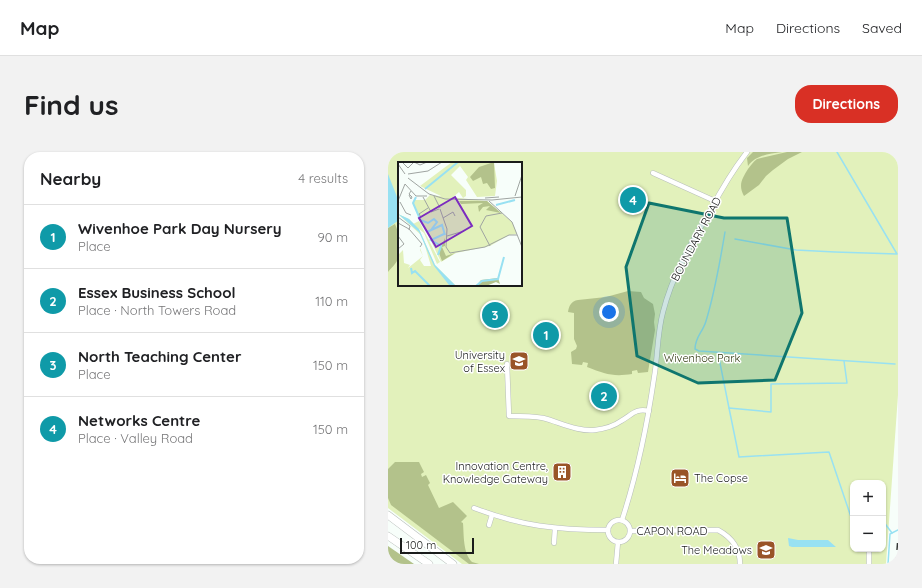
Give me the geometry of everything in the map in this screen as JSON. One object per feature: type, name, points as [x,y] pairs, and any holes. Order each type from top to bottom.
[{"type":"main road","points":[[388,515],[453,564]]},
{"type":"main road","points":[[388,536],[429,564]]},
{"type":"street","name":"BOUNDARY ROAD","points":[[622,520],[638,463],[649,411],[663,312],[675,276],[732,172],[747,152]]},
{"type":"street","points":[[653,173],[715,202]]},
{"type":"street","points":[[507,364],[509,416],[531,416],[574,427],[594,430],[621,422],[635,411],[641,409],[649,411]]},
{"type":"street","points":[[474,508],[518,523],[555,528],[608,530]]},
{"type":"street","points":[[489,525],[492,515]]},
{"type":"street","points":[[622,520],[628,524],[631,531],[628,538],[624,541],[618,542],[611,538],[608,530],[613,523],[622,520]]},
{"type":"street","points":[[683,524],[684,530]]},
{"type":"street","points":[[554,543],[555,528]]},
{"type":"street","name":"CAPON ROAD","points":[[631,531],[718,530],[727,535],[736,546],[740,564]]},
{"type":"street","points":[[616,564],[618,542]]},
{"type":"street","points":[[869,552],[869,564]]},
{"type":"highlighted area","points":[[649,203],[724,218],[787,218],[802,313],[775,380],[698,383],[637,356],[626,267]]},
{"type":"green space","name":"Wivenhoe Park","points":[[388,152],[898,152],[898,395],[886,564],[462,564],[388,508]]},
{"type":"green space","points":[[753,152],[782,152],[759,157],[748,166],[747,158]]},
{"type":"green space","points":[[787,152],[802,152],[788,159],[773,170],[759,185],[744,196],[741,185],[753,162],[757,159]]},
{"type":"green space","points":[[395,224],[398,232],[398,259],[388,272],[388,228]]},
{"type":"green space","points":[[628,291],[641,292],[644,298],[653,304],[655,314],[655,330],[648,372],[638,373],[637,370],[632,371],[632,374],[614,375],[587,367],[588,363],[583,362],[582,365],[572,364],[571,352],[576,349],[577,346],[574,339],[574,313],[568,312],[571,304],[578,300],[606,297]]},
{"type":"green space","points":[[395,462],[419,462],[424,472],[421,474],[422,477],[426,475],[430,483],[428,485],[439,508],[453,502],[467,516],[461,522],[463,523],[465,549],[472,562],[479,564],[469,564],[391,505],[388,498],[388,469]]},
{"type":"green space","points":[[388,546],[414,564],[388,564]]},
{"type":"water","points":[[388,174],[398,199],[398,221],[388,228]]},
{"type":"water","points":[[788,538],[798,540],[828,540],[836,547],[792,547],[789,546]]},
{"type":"waterway","points":[[735,239],[796,250],[897,254],[837,152]]},
{"type":"waterway","points":[[725,232],[712,299],[706,321],[696,341],[695,349],[699,351],[895,364]]},
{"type":"waterway","points":[[718,353],[729,408]]},
{"type":"waterway","points":[[844,361],[847,383],[771,384],[771,412],[729,408],[739,457],[829,452],[851,516]]},
{"type":"waterway","points":[[886,525],[892,533]]},
{"type":"waterway","points":[[888,564],[890,534],[898,530]]},
{"type":"railway","points":[[896,564],[898,536]]},
{"type":"place","name":"Networks Centre","points":[[633,200]]},
{"type":"place","name":"North Teaching Center","points":[[495,315]]},
{"type":"place","name":"Wivenhoe Park Day Nursery","points":[[546,335]]},
{"type":"place","name":"University of Essex","points":[[519,361]]},
{"type":"place","name":"Essex Business School","points":[[604,396]]},
{"type":"place","name":"Innovation Centre, Knowledge Gateway","points":[[562,472]]},
{"type":"place","name":"The Copse","points":[[680,478]]},
{"type":"place","name":"The Meadows","points":[[766,550]]}]
